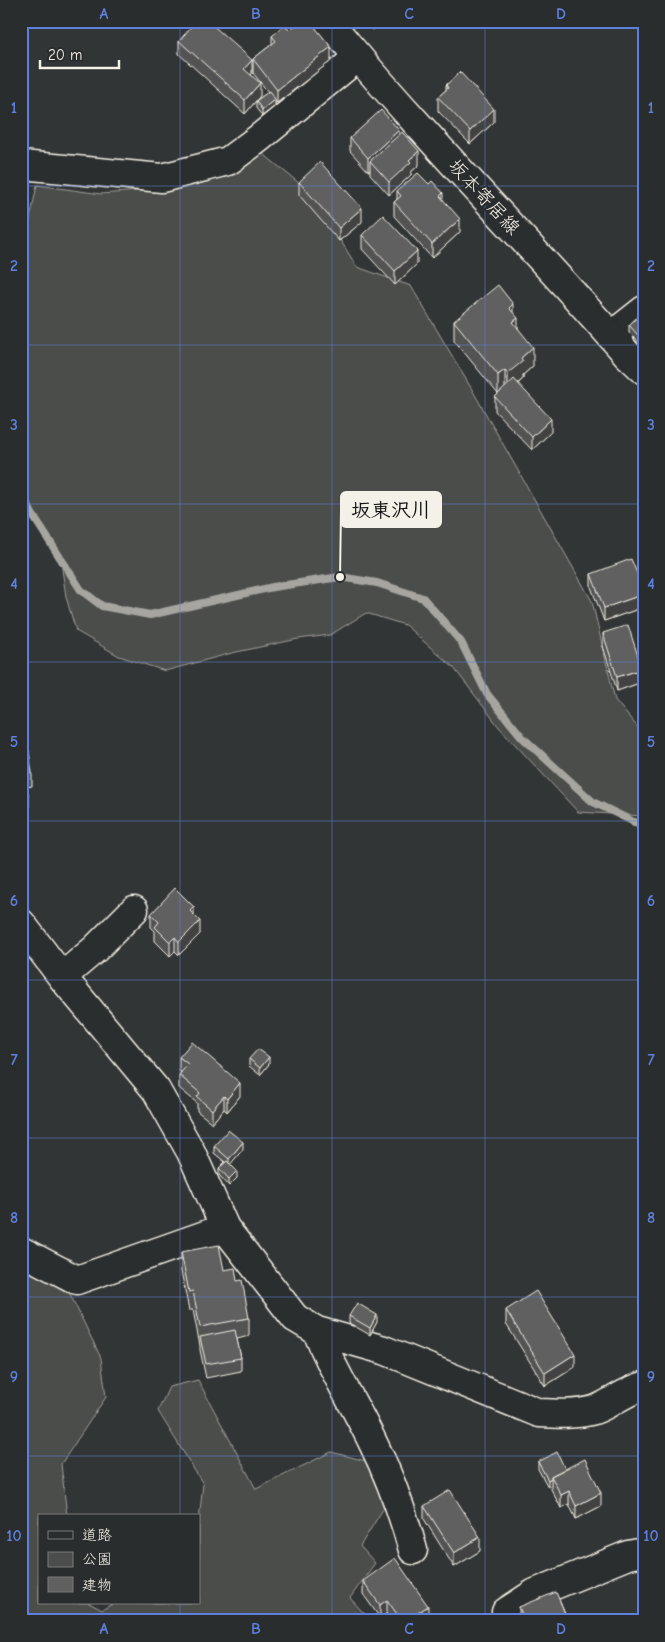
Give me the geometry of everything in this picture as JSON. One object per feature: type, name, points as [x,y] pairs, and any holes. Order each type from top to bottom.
[{"type":"street","name":"坂本寄居線","points":[[328,21],[458,170],[644,370]]},
{"type":"street","points":[[21,165],[162,178],[228,160],[258,139],[358,57]]},
{"type":"street","points":[[611,336],[644,310]]},
{"type":"street","points":[[62,977],[134,910]]},
{"type":"street","points":[[21,924],[62,977],[156,1090],[191,1152],[225,1228],[295,1318],[317,1330],[384,1350],[539,1412],[564,1414],[594,1410],[631,1389],[644,1386]]},
{"type":"street","points":[[21,1251],[77,1280],[225,1228]]},
{"type":"street","points":[[317,1330],[325,1353],[374,1444],[403,1516],[414,1550]]},
{"type":"street","points":[[506,1612],[535,1593],[628,1555],[644,1552]]},
{"type":"green space","points":[[261,152],[311,193],[357,267],[411,286],[474,393],[592,601],[615,700],[644,735],[644,816],[578,812],[499,727],[454,668],[405,625],[366,613],[330,635],[298,639],[232,653],[165,671],[119,656],[76,631],[66,597],[60,555],[21,489],[21,236],[27,234],[37,185],[101,194],[163,189]]},
{"type":"green space","points":[[21,1266],[70,1294],[101,1358],[106,1397],[61,1464],[67,1514],[38,1514],[38,1604],[91,1604],[102,1610],[112,1604],[200,1604],[200,1514],[203,1484],[158,1411],[169,1387],[198,1380],[256,1489],[331,1452],[370,1462],[385,1506],[360,1546],[375,1563],[350,1598],[371,1621],[21,1621]]},
{"type":"building","points":[[196,21],[208,21],[252,60],[244,69],[260,83],[245,100],[179,41]]},
{"type":"building","points":[[301,21],[310,21],[331,47],[277,90],[253,59],[276,41],[272,36],[285,25],[289,30]]},
{"type":"building","points":[[460,72],[494,109],[470,131],[438,97],[448,88],[446,85]]},
{"type":"building","points":[[269,91],[275,99],[262,110],[256,101]]},
{"type":"building","points":[[381,110],[399,130],[368,158],[350,138]]},
{"type":"building","points":[[402,132],[419,151],[409,160],[411,162],[389,182],[370,161]]},
{"type":"building","points":[[320,162],[362,208],[339,228],[299,182]]},
{"type":"building","points":[[418,173],[429,184],[432,181],[443,193],[440,196],[460,219],[432,244],[394,202],[401,196],[397,191]]},
{"type":"building","points":[[383,215],[417,251],[395,271],[362,235]]},
{"type":"building","points":[[498,285],[513,304],[509,308],[518,318],[513,322],[533,347],[521,358],[523,361],[508,373],[505,370],[498,375],[454,321]]},
{"type":"building","points":[[644,311],[644,342],[629,325]]},
{"type":"building","points":[[514,379],[551,419],[532,437],[495,397]]},
{"type":"building","points":[[631,559],[644,594],[604,608],[591,574]]},
{"type":"building","points":[[628,625],[642,669],[617,677],[603,633]]},
{"type":"building","points":[[29,751],[32,773],[25,774],[29,800],[21,801],[21,752]]},
{"type":"building","points":[[175,888],[194,907],[190,911],[200,921],[179,942],[175,937],[170,942],[155,927],[159,922],[151,914]]},
{"type":"building","points":[[192,1042],[240,1083],[227,1099],[224,1096],[212,1110],[197,1097],[200,1093],[179,1075],[188,1064],[179,1057]]},
{"type":"building","points":[[258,1049],[269,1057],[260,1068],[249,1059]]},
{"type":"building","points":[[228,1130],[243,1142],[229,1159],[214,1146]]},
{"type":"building","points":[[227,1161],[237,1171],[229,1179],[219,1168]]},
{"type":"building","points":[[219,1245],[224,1270],[235,1268],[237,1281],[242,1280],[249,1318],[200,1327],[193,1291],[189,1292],[181,1252]]},
{"type":"building","points":[[536,1291],[575,1354],[545,1373],[506,1310]]},
{"type":"building","points":[[357,1303],[377,1315],[370,1328],[349,1316]]},
{"type":"building","points":[[235,1330],[241,1358],[206,1364],[200,1337]]},
{"type":"building","points":[[557,1452],[565,1469],[551,1476],[548,1480],[538,1462]]},
{"type":"building","points":[[585,1459],[601,1493],[576,1506],[569,1491],[561,1495],[551,1476]]},
{"type":"building","points":[[450,1490],[480,1537],[454,1553],[424,1506]]},
{"type":"building","points":[[395,1558],[428,1606],[406,1621],[402,1621],[387,1600],[380,1605],[363,1581]]},
{"type":"building","points":[[556,1592],[568,1621],[525,1621],[519,1607]]},
{"type":"waterway","points":[[21,491],[32,514],[81,590],[102,606],[150,615],[273,587],[340,577],[377,583],[423,598],[461,642],[487,694],[522,737],[593,802],[634,822],[644,824]]},
{"type":"place","name":"坂東沢川","points":[[340,577]]}]
